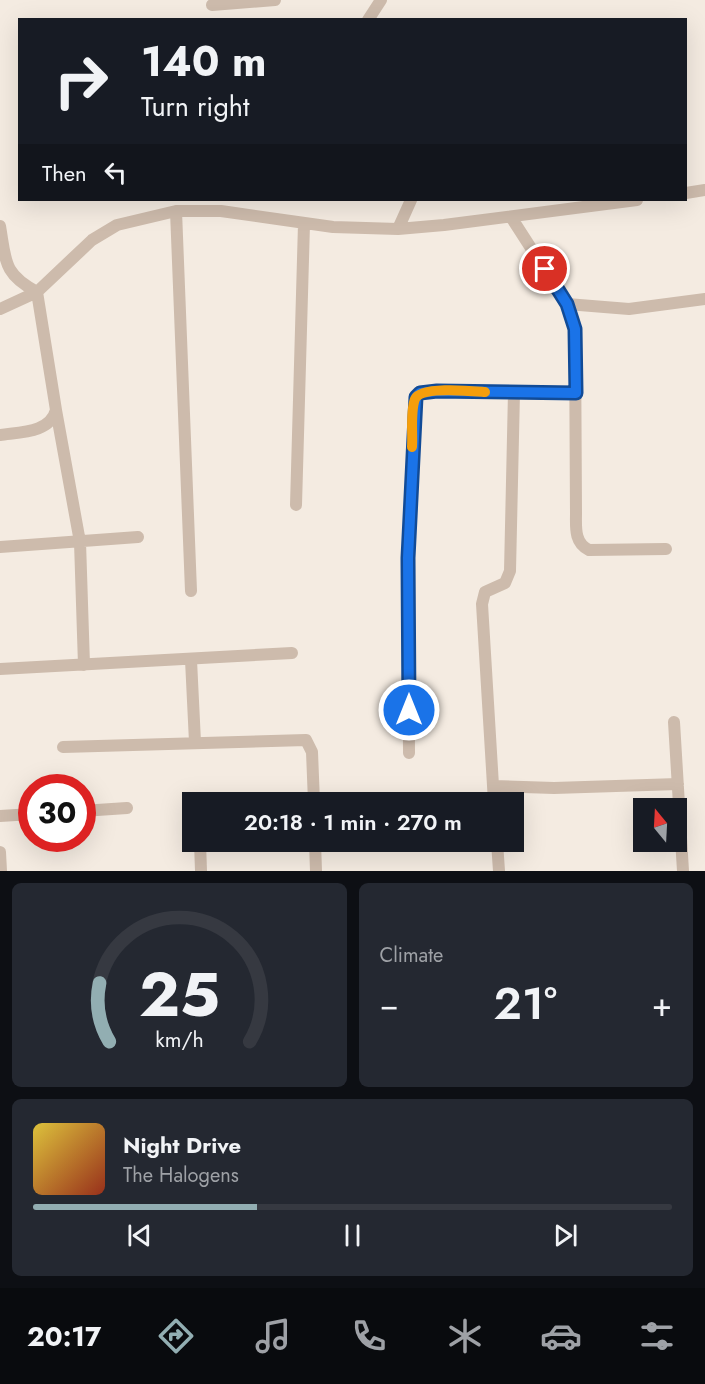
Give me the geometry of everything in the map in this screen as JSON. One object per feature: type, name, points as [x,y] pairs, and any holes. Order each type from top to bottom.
[{"type":"street","points":[[212,5],[275,0]]},
{"type":"street","points":[[369,18],[381,0]]},
{"type":"street","points":[[687,193],[705,190]]},
{"type":"street","points":[[221,211],[228,201]]},
{"type":"street","points":[[398,229],[411,201]]},
{"type":"street","points":[[0,309],[37,292],[92,240],[117,225],[176,211],[221,211],[333,227],[398,229],[630,201]]},
{"type":"street","points":[[176,211],[191,591]]},
{"type":"street","points":[[511,217],[567,304],[576,340],[578,540],[582,547],[589,550],[666,549]]},
{"type":"street","points":[[296,505],[304,224]]},
{"type":"street","points":[[0,226],[11,274],[20,283],[37,292]]},
{"type":"street","points":[[37,292],[80,542],[84,665]]},
{"type":"street","points":[[567,304],[629,309],[705,299]]},
{"type":"street","points":[[409,753],[408,558],[416,397],[427,391],[576,393]]},
{"type":"street","points":[[494,792],[483,598],[485,592],[505,583],[510,571],[514,392]]},
{"type":"street","points":[[0,435],[43,427],[50,423],[56,410]]},
{"type":"street","points":[[0,547],[138,537]]},
{"type":"street","points":[[0,669],[292,653]]},
{"type":"street","points":[[191,660],[195,742]]},
{"type":"street","points":[[674,722],[683,871]]},
{"type":"street","points":[[63,747],[306,740],[312,752],[314,792]]},
{"type":"street","points":[[493,786],[554,788],[678,784]]},
{"type":"street","points":[[96,810],[127,808]]},
{"type":"street","points":[[0,816],[18,815]]},
{"type":"street","points":[[0,852],[1,871]]},
{"type":"street","points":[[200,852],[201,871]]},
{"type":"street","points":[[315,852],[316,871]]},
{"type":"street","points":[[498,852],[499,871]]},
{"type":"slow traffic","points":[[412,447],[414,406],[416,397],[420,393],[427,391],[485,392]]},
{"type":"route","points":[[409,710],[408,558],[416,397],[427,391],[576,393],[575,329],[567,304],[545,269]]}]
